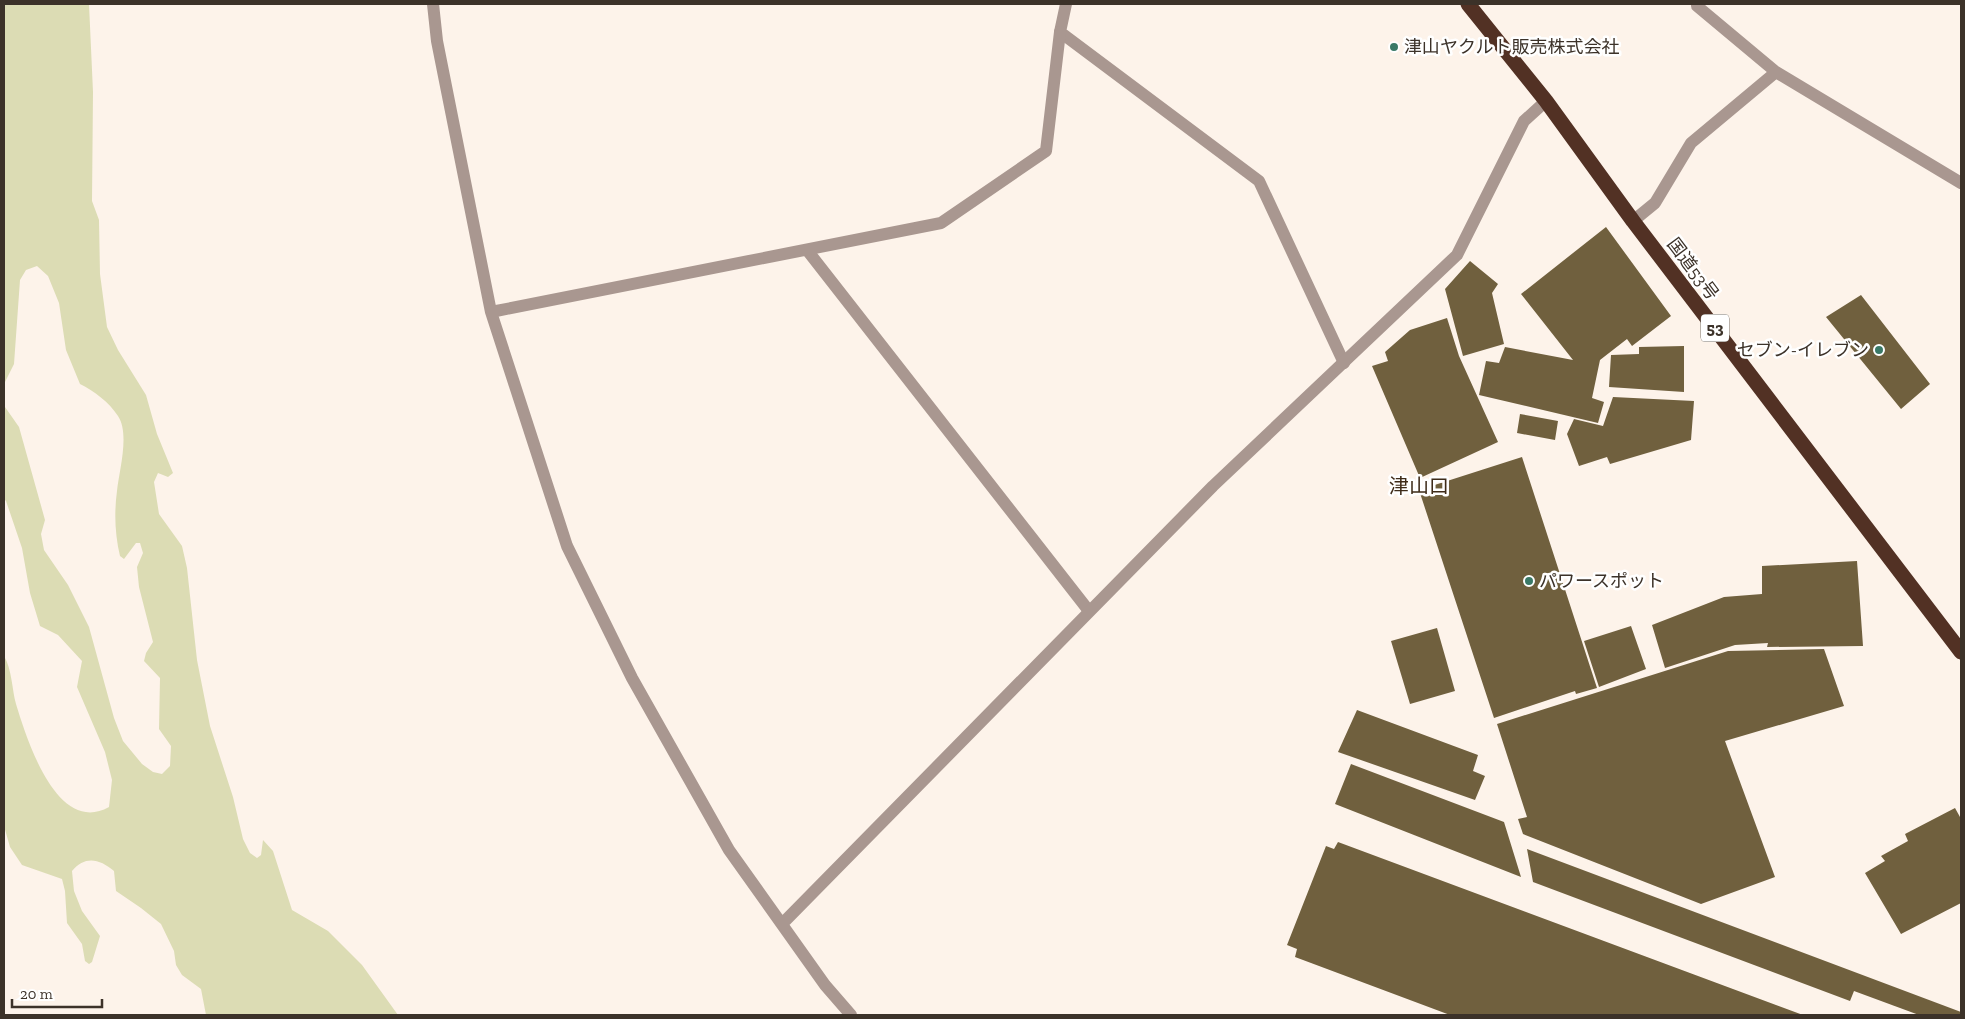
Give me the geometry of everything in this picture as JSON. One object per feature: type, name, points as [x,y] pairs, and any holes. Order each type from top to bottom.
[{"type":"highway","name":"国道53号","points":[[1468,4],[1546,101],[1633,221],[1961,652]]},
{"type":"street","points":[[433,4],[437,41],[491,312],[567,546],[632,678],[729,850],[825,985],[851,1015]]},
{"type":"street","points":[[491,312],[941,224],[1046,151],[1060,32],[1066,4]]},
{"type":"street","points":[[1697,4],[1697,6],[1776,72],[1961,184]]},
{"type":"street","points":[[1060,32],[1259,181],[1344,363]]},
{"type":"street","points":[[1633,221],[1655,203],[1691,143],[1776,72]]},
{"type":"street","points":[[782,924],[1212,486],[1457,255],[1524,121],[1546,101]]},
{"type":"street","points":[[807,250],[1089,611]]},
{"type":"shaded area","points":[[4,4],[89,4],[93,92],[92,201],[99,220],[100,274],[107,327],[118,350],[146,395],[157,434],[173,473],[168,477],[158,473],[154,482],[159,514],[182,546],[187,568],[197,660],[210,726],[233,797],[243,839],[250,853],[257,858],[261,855],[263,840],[273,851],[292,910],[328,931],[362,965],[398,1015],[206,1015],[201,989],[182,975],[176,965],[174,951],[161,924],[116,891],[114,871],[98,862],[87,861],[72,871],[74,891],[82,911],[100,936],[92,962],[89,964],[85,961],[82,944],[67,923],[65,891],[62,879],[22,865],[10,847],[4,826],[4,656],[10,673],[16,704],[28,739],[47,780],[60,797],[74,808],[91,812],[109,807],[112,780],[105,752],[77,687],[82,661],[58,635],[40,626],[30,593],[22,548],[4,499],[4,399],[5,407],[19,427],[45,520],[41,534],[44,550],[68,585],[89,627],[114,718],[123,741],[142,764],[153,772],[162,774],[170,766],[171,746],[159,729],[160,678],[144,661],[146,653],[153,642],[139,587],[137,567],[143,553],[140,543],[136,543],[124,559],[120,556],[117,540],[117,491],[123,453],[121,424],[118,416],[106,402],[80,384],[66,350],[59,303],[48,276],[37,266],[26,270],[20,280],[14,364],[4,384]]},
{"type":"building","points":[[1606,227],[1671,316],[1632,346],[1627,339],[1600,360],[1592,398],[1604,402],[1598,423],[1479,395],[1486,361],[1499,363],[1505,347],[1573,360],[1521,294]]},
{"type":"building","points":[[1470,261],[1498,284],[1492,293],[1504,344],[1463,356],[1445,289]]},
{"type":"building","name":"セブン-イレブン","points":[[1861,295],[1930,384],[1901,409],[1826,317]]},
{"type":"building","points":[[1447,318],[1459,356],[1498,442],[1420,478],[1372,366],[1388,361],[1385,352],[1410,330]]},
{"type":"building","points":[[1684,346],[1684,392],[1609,387],[1611,355],[1639,354],[1639,347]]},
{"type":"building","points":[[1613,397],[1694,401],[1691,440],[1610,464],[1607,457],[1579,466],[1567,434],[1574,419],[1603,426]]},
{"type":"building","points":[[1520,414],[1558,421],[1555,440],[1517,433]]},
{"type":"building","points":[[1522,457],[1597,688],[1576,694],[1575,691],[1494,718],[1419,490]]},
{"type":"building","points":[[1857,561],[1863,646],[1767,647],[1768,643],[1735,645],[1665,668],[1652,625],[1724,597],[1762,594],[1762,566]]},
{"type":"building","points":[[1631,626],[1646,669],[1599,687],[1584,641]]},
{"type":"building","points":[[1437,628],[1455,691],[1410,704],[1391,641]]},
{"type":"building","points":[[1824,649],[1844,706],[1725,741],[1775,877],[1701,904],[1523,834],[1518,819],[1527,817],[1497,724],[1728,651]]},
{"type":"building","points":[[1357,710],[1478,755],[1473,771],[1485,776],[1475,800],[1338,752]]},
{"type":"building","points":[[1351,764],[1504,822],[1521,877],[1335,804]]},
{"type":"building","points":[[1955,808],[1961,816],[1961,903],[1901,934],[1865,873],[1885,861],[1881,856],[1908,841],[1905,834]]},
{"type":"building","points":[[1338,842],[1803,1015],[1450,1015],[1295,957],[1297,949],[1287,945],[1326,846],[1334,849]]},
{"type":"building","points":[[1527,849],[1961,1012],[1961,1015],[1919,1015],[1854,991],[1850,1001],[1533,882]]},
{"type":"place","name":"津山ヤクルト販売株式会社","points":[[1394,47]]},
{"type":"place","name":"セブン-イレブン","points":[[1879,350]]},
{"type":"place","name":"パワースポット","points":[[1529,581]]},
{"type":"district","name":"津山口","points":[[1419,486]]}]
